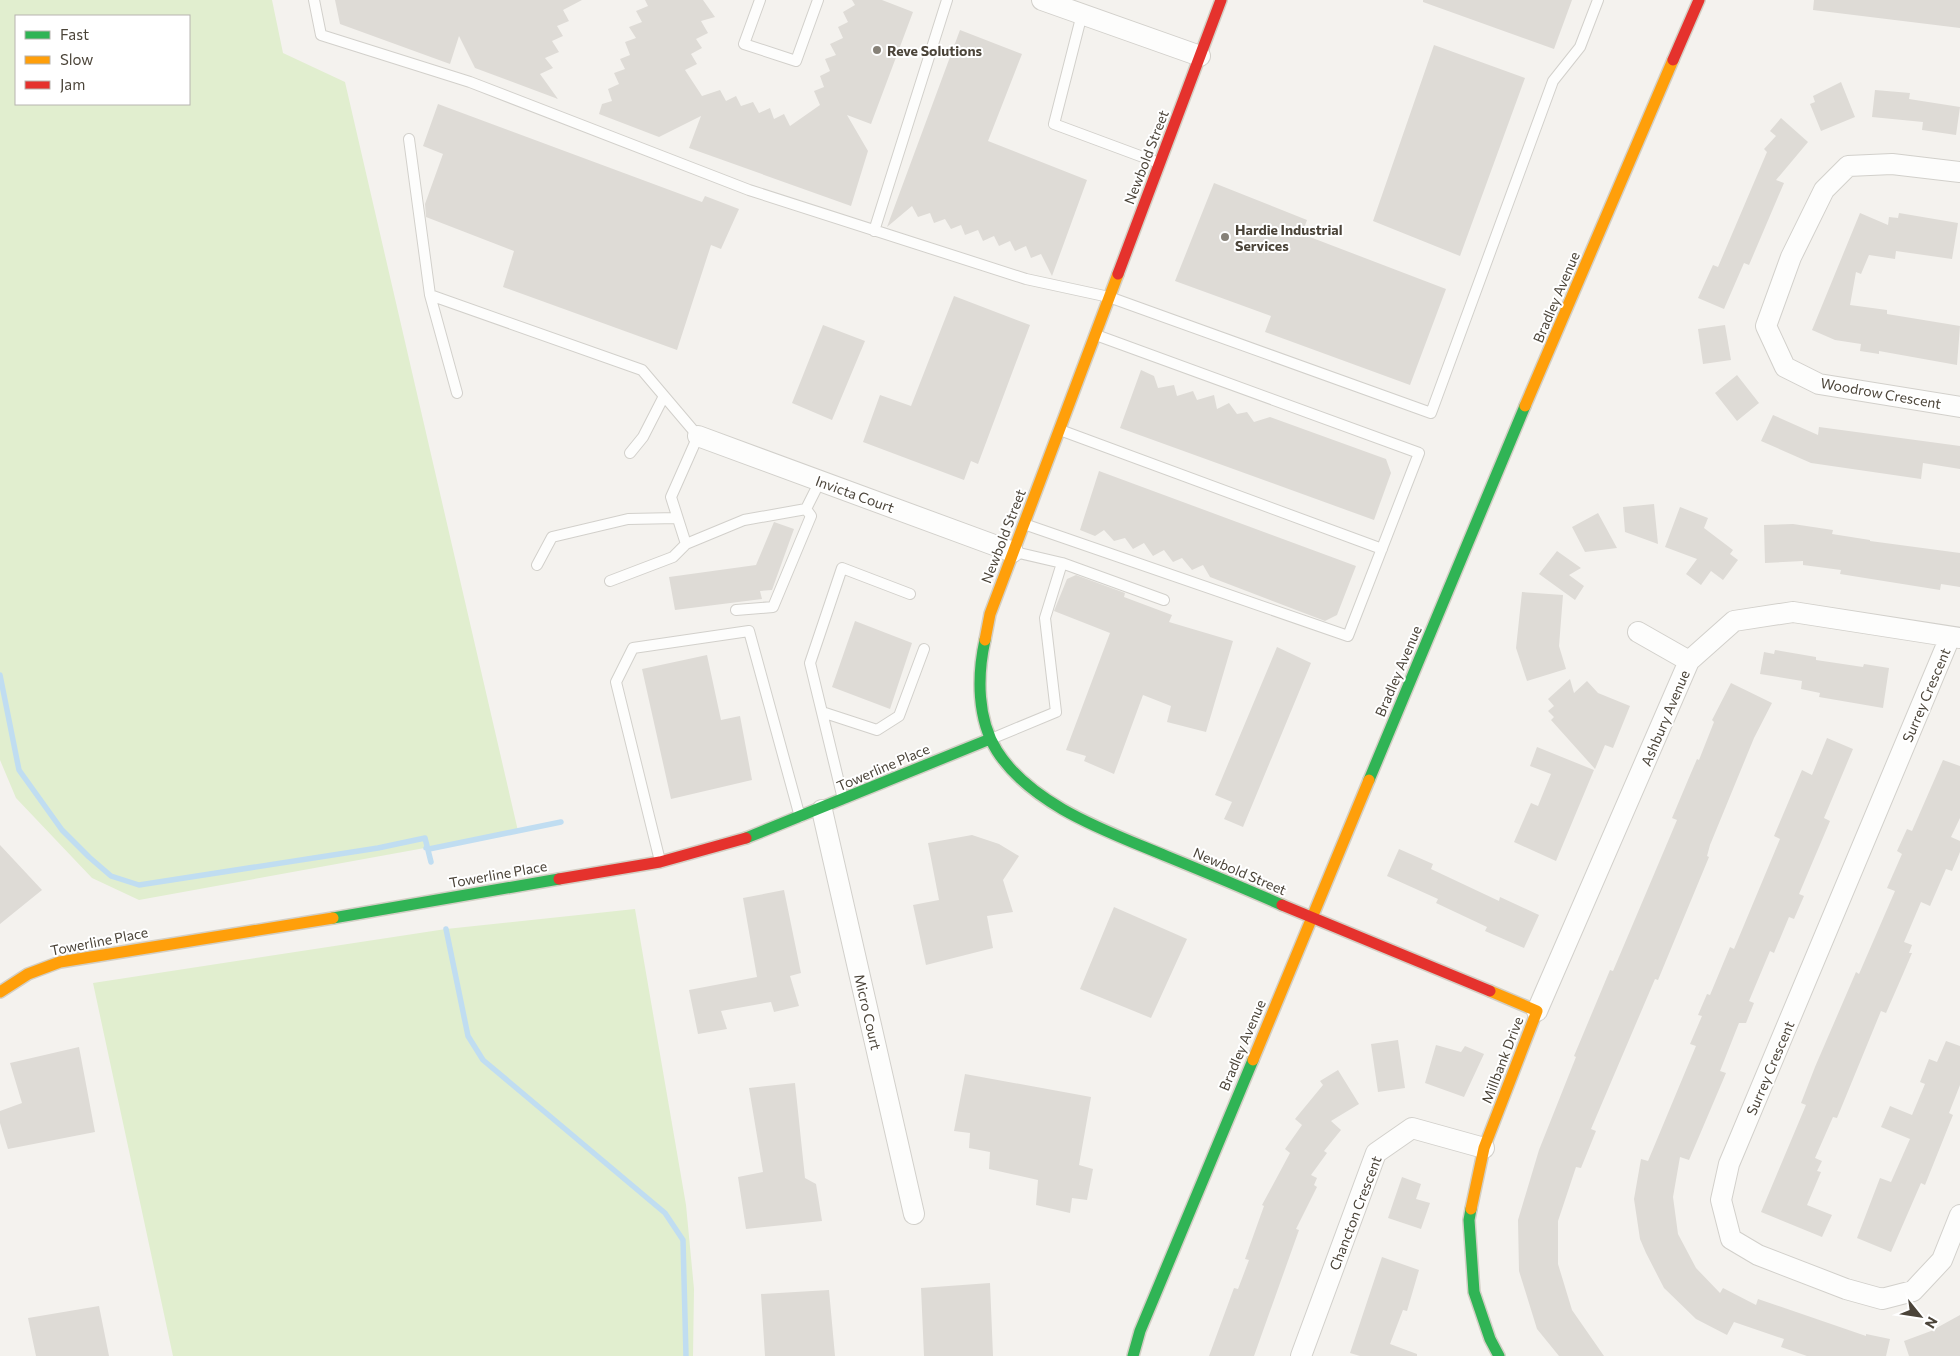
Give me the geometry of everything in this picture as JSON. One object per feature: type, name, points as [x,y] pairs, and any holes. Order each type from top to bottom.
[{"type":"street","points":[[1042,0],[1200,56]]},
{"type":"street","name":"Newbold Street","points":[[1221,0],[990,614],[980,669],[980,702],[990,739],[1006,766],[1031,789],[1049,802],[1099,828],[1312,917]]},
{"type":"street","name":"Bradley Avenue","points":[[1133,1356],[1140,1331],[1480,513],[1699,0]]},
{"type":"street","name":"Woodrow Crescent","points":[[1960,172],[1892,164],[1848,166],[1824,190],[1791,257],[1766,326],[1785,367],[1819,384],[1960,407]]},
{"type":"street","name":"Invicta Court","points":[[698,436],[1013,552]]},
{"type":"street","name":"Ashbury Avenue","points":[[1537,1011],[1689,661],[1734,621],[1792,612],[1955,638]]},
{"type":"street","points":[[1638,632],[1689,661]]},
{"type":"street","name":"Surrey Crescent","points":[[1955,638],[1728,1164],[1721,1200],[1731,1239],[1758,1255],[1846,1289],[1882,1299],[1913,1291],[1942,1260],[1960,1215]]},
{"type":"street","name":"Towerline Place","points":[[0,992],[18,979],[38,969],[69,960],[315,921],[660,862],[744,839],[822,810],[990,739]]},
{"type":"street","name":"Micro Court","points":[[822,810],[914,1214]]},
{"type":"street","name":"Millbank Drive","points":[[1312,917],[1537,1011],[1484,1148],[1469,1220],[1474,1292],[1490,1339],[1500,1356]]},
{"type":"street","name":"Chancton Crescent","points":[[1301,1356],[1376,1152],[1412,1128],[1484,1148]]},
{"type":"lane","points":[[314,0],[321,35],[470,82],[749,190],[1026,279],[1109,297],[1431,413],[1553,81],[1580,47],[1598,0]]},
{"type":"lane","points":[[760,0],[744,44],[796,61],[818,0]]},
{"type":"lane","points":[[874,230],[947,0]]},
{"type":"lane","points":[[1082,14],[1054,124],[1160,163]]},
{"type":"lane","points":[[409,139],[430,295],[457,393]]},
{"type":"lane","points":[[430,295],[642,370],[698,436],[671,498],[686,544]]},
{"type":"lane","points":[[1024,524],[1348,636],[1419,453],[1095,335]]},
{"type":"lane","points":[[630,453],[643,437],[664,396]]},
{"type":"lane","points":[[1059,430],[1382,549]]},
{"type":"lane","points":[[806,509],[820,481]]},
{"type":"lane","points":[[610,581],[673,557],[686,544],[744,520],[806,509]]},
{"type":"lane","points":[[736,610],[773,606],[812,516],[806,509]]},
{"type":"lane","points":[[537,566],[552,537],[628,518],[678,518]]},
{"type":"lane","points":[[1013,552],[1062,562],[1164,600]]},
{"type":"lane","points":[[990,739],[1056,712],[1045,618],[1062,562]]},
{"type":"lane","points":[[844,800],[810,663],[842,568],[910,594]]},
{"type":"lane","points":[[660,862],[616,682],[633,648],[749,631],[800,818]]},
{"type":"lane","points":[[822,712],[877,730],[898,716],[924,649]]},
{"type":"green space","points":[[0,0],[272,0],[283,53],[345,82],[518,831],[139,900],[92,878],[16,798],[0,760]]},
{"type":"green space","points":[[635,909],[686,1205],[694,1289],[693,1356],[173,1356],[93,983],[446,929]]},
{"type":"building","points":[[335,0],[582,0],[563,10],[569,21],[557,26],[563,36],[552,41],[559,52],[545,58],[553,68],[540,74],[558,99],[475,68],[459,36],[450,64],[340,24]]},
{"type":"building","points":[[645,0],[703,0],[715,17],[701,21],[708,33],[696,39],[702,48],[691,54],[697,64],[685,70],[702,96],[720,90],[726,101],[736,96],[741,106],[753,102],[759,113],[770,108],[774,119],[784,114],[790,126],[820,105],[814,91],[824,87],[820,76],[830,71],[825,59],[836,55],[830,44],[843,38],[838,27],[848,22],[843,12],[855,5],[852,0],[882,0],[913,12],[871,124],[847,115],[868,151],[851,206],[689,148],[701,116],[659,137],[599,114],[602,104],[612,101],[608,89],[619,84],[614,73],[625,69],[620,59],[630,55],[625,42],[636,38],[629,27],[642,22],[636,11],[648,6]]},
{"type":"building","points":[[1423,0],[1572,0],[1554,49],[1423,2]]},
{"type":"building","points":[[1814,0],[1960,0],[1960,28],[1813,10]]},
{"type":"building","points":[[960,30],[1022,54],[988,141],[1087,180],[1052,276],[1041,254],[1031,258],[1026,246],[1015,251],[1010,241],[999,246],[994,236],[983,241],[978,230],[965,235],[961,225],[951,229],[945,219],[934,223],[930,213],[918,217],[912,206],[887,227]]},
{"type":"building","points":[[1434,45],[1525,78],[1460,256],[1373,221]]},
{"type":"building","points":[[1841,82],[1855,117],[1821,131],[1810,104],[1815,102],[1813,96]]},
{"type":"building","points":[[1875,90],[1910,93],[1909,99],[1960,107],[1956,135],[1922,130],[1923,122],[1872,117]]},
{"type":"building","points":[[438,104],[702,202],[705,196],[739,209],[721,249],[711,245],[677,350],[503,287],[514,251],[426,217],[425,204],[443,154],[423,146]]},
{"type":"building","points":[[1781,118],[1808,142],[1776,180],[1784,183],[1749,265],[1744,263],[1724,309],[1698,298],[1713,265],[1718,267],[1767,152],[1764,149],[1776,136],[1770,131]]},
{"type":"building","points":[[1214,183],[1307,220],[1302,234],[1446,289],[1410,385],[1265,332],[1271,316],[1175,281]]},
{"type":"building","points":[[1860,213],[1888,225],[1889,217],[1898,218],[1899,213],[1958,223],[1952,259],[1896,251],[1895,259],[1869,255],[1861,274],[1856,272],[1850,305],[1887,310],[1887,314],[1960,326],[1957,365],[1879,351],[1879,354],[1860,351],[1861,344],[1835,340],[1812,330]]},
{"type":"building","points":[[954,296],[1030,325],[978,464],[971,461],[964,480],[863,442],[880,395],[911,406]]},
{"type":"building","points":[[823,325],[865,341],[832,420],[792,403]]},
{"type":"building","points":[[1725,325],[1731,360],[1703,364],[1698,329]]},
{"type":"building","points":[[1141,370],[1154,376],[1158,388],[1174,385],[1177,396],[1193,391],[1197,400],[1214,395],[1217,409],[1229,403],[1237,414],[1247,412],[1254,422],[1270,417],[1386,459],[1391,473],[1374,520],[1120,428]]},
{"type":"building","points":[[1737,375],[1759,403],[1737,421],[1715,393]]},
{"type":"building","points":[[1773,415],[1818,435],[1819,427],[1960,446],[1960,469],[1923,463],[1921,479],[1811,463],[1761,441]]},
{"type":"building","points":[[1099,471],[1356,566],[1337,615],[1325,621],[1210,577],[1203,565],[1192,570],[1182,558],[1173,562],[1164,550],[1153,556],[1144,543],[1133,549],[1125,538],[1114,541],[1104,530],[1095,536],[1080,530]]},
{"type":"building","points":[[1654,504],[1658,544],[1625,532],[1623,507]]},
{"type":"building","points":[[1680,507],[1708,518],[1704,528],[1733,550],[1730,554],[1738,560],[1723,580],[1711,571],[1701,585],[1686,574],[1697,559],[1665,547]]},
{"type":"building","points":[[1598,513],[1617,548],[1585,552],[1572,527]]},
{"type":"building","points":[[774,522],[794,529],[772,590],[760,591],[762,599],[675,610],[669,577],[756,565]]},
{"type":"building","points":[[1793,524],[1833,530],[1832,534],[1870,541],[1960,553],[1960,587],[1941,584],[1940,590],[1840,574],[1841,570],[1803,565],[1803,561],[1765,563],[1764,525]]},
{"type":"building","points":[[1557,551],[1581,568],[1569,575],[1584,586],[1575,600],[1539,574]]},
{"type":"building","points":[[1076,575],[1125,593],[1124,597],[1172,615],[1169,622],[1233,641],[1206,732],[1167,722],[1171,706],[1143,695],[1114,774],[1084,761],[1086,756],[1066,750],[1110,633],[1054,611],[1067,579]]},
{"type":"building","points":[[1522,592],[1563,595],[1559,646],[1566,669],[1527,681],[1516,648]]},
{"type":"building","points":[[855,621],[912,643],[890,709],[832,687]]},
{"type":"building","points":[[1277,647],[1311,663],[1243,827],[1224,819],[1232,802],[1215,795]]},
{"type":"building","points":[[1775,650],[1816,657],[1816,660],[1863,667],[1864,664],[1889,668],[1883,708],[1819,697],[1820,693],[1801,689],[1802,681],[1760,674],[1764,652],[1774,654]]},
{"type":"building","points":[[707,655],[721,720],[740,716],[752,780],[671,799],[642,669]]},
{"type":"building","points":[[1570,679],[1574,693],[1587,681],[1598,693],[1630,706],[1613,748],[1605,745],[1595,769],[1551,720],[1554,717],[1548,711],[1554,706],[1548,699]]},
{"type":"building","points":[[1731,683],[1772,703],[1754,738],[1710,845],[1707,856],[1709,857],[1658,980],[1655,979],[1591,1129],[1596,1131],[1581,1168],[1576,1167],[1558,1221],[1558,1264],[1572,1310],[1604,1356],[1559,1356],[1537,1329],[1519,1271],[1518,1220],[1539,1150],[1576,1057],[1574,1056],[1610,970],[1613,971],[1677,820],[1672,818],[1697,759],[1699,760],[1714,722],[1712,720]]},
{"type":"building","points":[[1827,738],[1853,749],[1824,818],[1830,821],[1799,894],[1804,896],[1794,919],[1789,917],[1774,953],[1770,951],[1749,1001],[1754,1003],[1746,1023],[1739,1023],[1720,1071],[1726,1073],[1689,1160],[1680,1157],[1673,1197],[1678,1234],[1696,1268],[1720,1293],[1723,1288],[1756,1305],[1758,1299],[1866,1336],[1866,1334],[1890,1339],[1886,1356],[1807,1356],[1781,1347],[1784,1339],[1734,1322],[1727,1335],[1696,1319],[1664,1288],[1640,1239],[1634,1199],[1641,1159],[1648,1161],[1696,1046],[1690,1044],[1702,1016],[1698,1015],[1707,994],[1710,995],[1730,947],[1734,949],[1780,839],[1774,836],[1802,770],[1812,775]]},
{"type":"building","points":[[1537,747],[1594,770],[1556,861],[1514,842],[1531,803],[1538,806],[1551,774],[1530,766]]},
{"type":"building","points":[[1943,760],[1960,766],[1960,818],[1951,837],[1960,841],[1960,852],[1952,871],[1946,869],[1930,906],[1921,902],[1904,942],[1912,945],[1909,953],[1912,953],[1886,1013],[1881,1011],[1837,1118],[1833,1117],[1815,1158],[1822,1161],[1817,1171],[1821,1172],[1807,1205],[1832,1215],[1822,1237],[1761,1212],[1806,1105],[1801,1103],[1815,1067],[1856,972],[1859,974],[1895,891],[1887,888],[1902,854],[1897,851],[1907,829],[1912,831]]},
{"type":"building","points":[[972,835],[999,844],[1019,856],[1003,880],[1013,912],[987,916],[993,948],[926,965],[913,905],[939,900],[928,843]]},
{"type":"building","points":[[0,845],[42,890],[0,924]]},
{"type":"building","points":[[1399,849],[1433,864],[1431,869],[1499,901],[1500,897],[1539,915],[1524,948],[1485,931],[1487,927],[1436,903],[1438,899],[1387,876]]},
{"type":"building","points":[[784,890],[801,973],[790,976],[799,1006],[774,1012],[771,1002],[721,1011],[727,1029],[698,1034],[689,990],[757,977],[743,898]]},
{"type":"building","points":[[1114,907],[1187,939],[1151,1018],[1080,989]]},
{"type":"building","points":[[1398,1040],[1405,1088],[1378,1092],[1371,1044]]},
{"type":"building","points":[[1946,1041],[1960,1046],[1960,1085],[1949,1113],[1953,1115],[1925,1185],[1921,1183],[1891,1252],[1857,1238],[1880,1178],[1891,1182],[1910,1139],[1881,1127],[1890,1106],[1912,1115],[1925,1084],[1920,1082],[1929,1059],[1937,1062]]},
{"type":"building","points":[[1436,1045],[1461,1052],[1465,1046],[1484,1054],[1464,1097],[1425,1083]]},
{"type":"building","points":[[79,1047],[95,1132],[8,1149],[0,1123],[0,1111],[22,1103],[10,1063]]},
{"type":"building","points":[[1338,1070],[1359,1104],[1331,1121],[1341,1130],[1324,1151],[1327,1153],[1311,1175],[1317,1178],[1314,1185],[1317,1187],[1296,1229],[1299,1230],[1254,1356],[1209,1356],[1234,1288],[1238,1289],[1249,1260],[1245,1259],[1264,1206],[1262,1205],[1290,1153],[1285,1149],[1302,1125],[1295,1119],[1323,1085],[1320,1081]]},
{"type":"building","points":[[965,1074],[1091,1097],[1079,1165],[1093,1169],[1087,1200],[1072,1198],[1070,1213],[1036,1205],[1038,1180],[989,1169],[990,1152],[969,1148],[970,1133],[954,1131]]},
{"type":"building","points":[[795,1083],[805,1178],[816,1184],[822,1221],[746,1229],[738,1177],[763,1172],[749,1088]]},
{"type":"building","points":[[1402,1177],[1421,1184],[1416,1199],[1430,1203],[1421,1229],[1388,1218]]},
{"type":"building","points":[[1382,1257],[1419,1270],[1407,1311],[1403,1310],[1390,1344],[1417,1354],[1417,1356],[1360,1356],[1350,1353]]},
{"type":"building","points":[[990,1283],[993,1356],[924,1356],[921,1288]]},
{"type":"building","points":[[829,1290],[835,1356],[765,1356],[761,1294]]},
{"type":"building","points":[[99,1306],[109,1356],[36,1356],[28,1318]]},
{"type":"building","points":[[1960,1315],[1960,1356],[1909,1356],[1904,1341],[1931,1331]]},
{"type":"waterway","points":[[0,675],[19,770],[62,830],[111,876],[139,885],[378,848],[425,838],[431,862]]},
{"type":"waterway","points":[[426,848],[429,849],[561,822]]},
{"type":"waterway","points":[[446,929],[468,1036],[483,1060],[665,1213],[683,1240],[686,1356]]},
{"type":"traffic: fast","points":[[1369,780],[1525,406]]},
{"type":"traffic: fast","points":[[985,640],[980,683],[982,711],[990,739],[1012,770],[1030,787],[1051,802],[1097,827],[1282,905]]},
{"type":"traffic: fast","points":[[746,838],[990,739]]},
{"type":"traffic: fast","points":[[333,918],[559,879]]},
{"type":"traffic: fast","points":[[1133,1356],[1140,1331],[1253,1060]]},
{"type":"traffic: fast","points":[[1471,1209],[1469,1220],[1474,1292],[1490,1339],[1499,1356]]},
{"type":"traffic: slow","points":[[1525,406],[1673,60]]},
{"type":"traffic: slow","points":[[985,640],[990,614],[1118,274]]},
{"type":"traffic: slow","points":[[1253,1060],[1369,780]]},
{"type":"traffic: slow","points":[[0,992],[28,974],[60,962],[333,918]]},
{"type":"traffic: slow","points":[[1471,1209],[1484,1148],[1537,1011],[1490,991]]},
{"type":"traffic: jam","points":[[1118,274],[1221,0]]},
{"type":"traffic: jam","points":[[1673,60],[1699,0]]},
{"type":"traffic: jam","points":[[559,879],[660,862],[746,838]]},
{"type":"traffic: jam","points":[[1282,905],[1490,991]]},
{"type":"place","name":"Reve Solutions","points":[[877,50]]},
{"type":"place","name":"Hardie Industrial Services","points":[[1225,237]]}]
